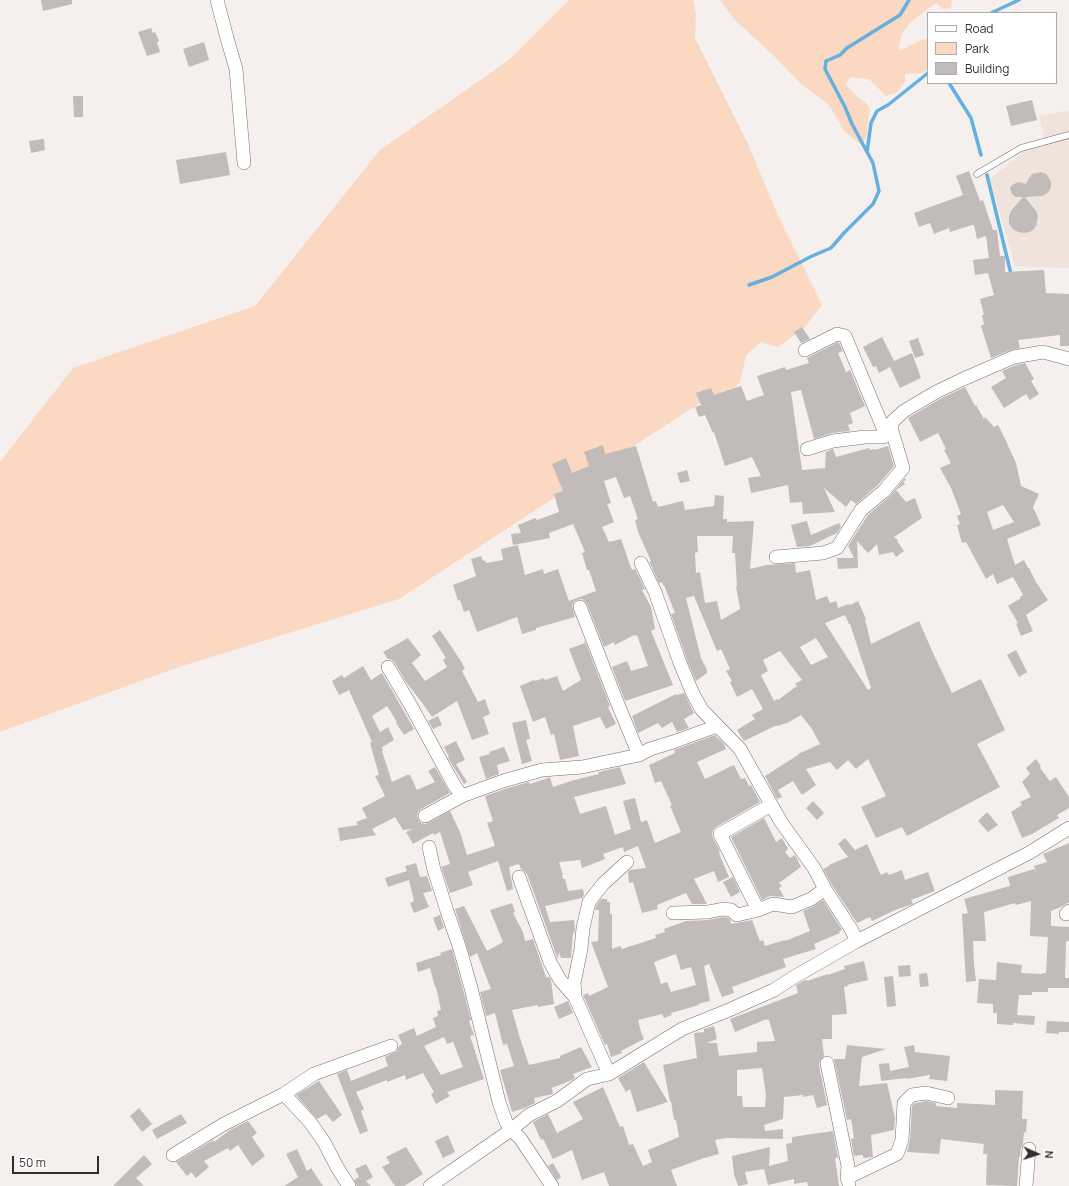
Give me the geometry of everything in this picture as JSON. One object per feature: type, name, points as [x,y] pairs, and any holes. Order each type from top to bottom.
[{"type":"street","points":[[217,0],[236,68],[244,163]]},
{"type":"street","points":[[776,557],[823,553],[837,548],[861,510],[884,491],[903,468],[889,433],[845,336],[837,334],[805,350]]},
{"type":"street","points":[[807,449],[833,441],[866,437],[883,437],[889,433],[892,422],[904,410],[936,392],[1014,357],[1043,352],[1069,359]]},
{"type":"street","points":[[641,563],[655,592],[680,663],[693,694],[702,710],[740,749],[781,822],[814,868],[825,889],[851,928],[857,941]]},
{"type":"street","points":[[580,606],[639,755]]},
{"type":"street","points":[[388,666],[454,785],[462,796]]},
{"type":"street","points":[[425,816],[462,796],[503,781],[542,770],[582,767],[639,755],[650,749],[717,726]]},
{"type":"street","points":[[758,910],[720,834],[771,805]]},
{"type":"street","points":[[430,1186],[511,1130],[529,1115],[557,1101],[587,1079],[609,1074],[682,1029],[774,990],[857,941],[1029,853],[1069,828]]},
{"type":"street","points":[[429,847],[436,877],[460,949],[471,988],[499,1102],[506,1122],[511,1130],[520,1138],[552,1186]]},
{"type":"street","points":[[575,997],[574,983],[589,902],[603,884],[627,862]]},
{"type":"street","points":[[518,877],[550,962],[560,980],[575,997],[609,1074]]},
{"type":"street","points":[[673,912],[708,912],[723,909],[731,910],[737,915],[758,910],[773,904],[792,907],[812,899],[825,889]]},
{"type":"street","points":[[174,1155],[224,1124],[284,1094],[314,1074],[391,1046]]},
{"type":"street","points":[[827,1064],[848,1166],[848,1182]]},
{"type":"street","points":[[848,1182],[873,1166],[897,1154],[902,1140],[904,1103],[912,1095],[926,1093],[948,1098]]},
{"type":"street","points":[[284,1094],[310,1122],[324,1142],[349,1186]]},
{"type":"street","points":[[1026,1186],[1029,1149]]},
{"type":"lane","points":[[977,174],[1021,148],[1069,135]]},
{"type":"shaded area","points":[[1069,111],[1069,268],[1015,266],[990,179],[1025,150],[1046,146],[1039,115]]},
{"type":"green space","points":[[569,0],[693,0],[696,14],[695,38],[748,144],[776,211],[822,305],[805,327],[778,347],[761,342],[746,355],[740,383],[728,394],[700,403],[399,599],[182,666],[0,732],[0,462],[73,368],[255,306],[380,150],[509,60]]},
{"type":"green space","points":[[720,0],[952,0],[951,8],[943,9],[936,3],[909,24],[901,36],[899,51],[927,38],[927,69],[923,73],[905,74],[905,81],[898,92],[886,96],[869,79],[850,77],[846,84],[855,95],[866,103],[870,109],[866,137],[861,145],[845,132],[829,105],[800,83],[775,57],[734,19]]},
{"type":"building","points":[[41,0],[72,0],[72,4],[43,11]]},
{"type":"building","points":[[151,28],[153,33],[155,32],[159,41],[157,42],[160,52],[147,56],[138,32]]},
{"type":"building","points":[[204,42],[209,60],[189,67],[183,49]]},
{"type":"building","points":[[73,96],[83,96],[83,117],[74,117]]},
{"type":"building","points":[[1032,100],[1037,120],[1011,126],[1006,106]]},
{"type":"building","points":[[44,139],[45,150],[31,153],[29,141]]},
{"type":"building","points":[[226,152],[230,175],[180,184],[176,160]]},
{"type":"building","points":[[969,171],[980,201],[983,200],[993,230],[997,230],[1000,256],[1005,256],[1005,272],[1044,270],[1046,293],[1069,294],[1069,346],[1060,346],[1060,335],[1018,340],[1020,348],[991,358],[981,326],[984,324],[982,315],[984,315],[980,299],[994,295],[988,273],[975,275],[973,260],[989,258],[986,236],[977,239],[974,225],[950,232],[949,228],[934,234],[930,223],[919,227],[914,213],[963,195],[956,176]]},
{"type":"building","points":[[1041,172],[1046,174],[1051,182],[1049,191],[1042,196],[1025,197],[1038,216],[1036,226],[1033,230],[1024,233],[1014,230],[1009,224],[1009,216],[1011,211],[1023,197],[1016,197],[1012,194],[1010,188],[1018,182],[1026,184],[1032,174]]},
{"type":"building","points":[[802,327],[810,339],[801,343],[794,332]]},
{"type":"building","points":[[882,337],[894,361],[912,353],[921,378],[900,388],[890,367],[879,373],[876,366],[873,367],[863,347]]},
{"type":"building","points":[[918,338],[924,355],[915,358],[909,341]]},
{"type":"building","points":[[838,342],[843,351],[838,353],[846,372],[850,370],[865,406],[850,413],[853,423],[848,425],[850,431],[832,433],[814,439],[801,390],[791,392],[802,470],[825,468],[826,452],[833,449],[836,457],[869,448],[870,450],[875,450],[888,446],[894,466],[878,485],[856,504],[851,500],[846,507],[824,488],[835,512],[803,514],[802,502],[790,503],[788,485],[751,493],[748,478],[761,476],[752,457],[725,466],[714,432],[713,433],[705,415],[699,417],[695,407],[701,405],[696,393],[711,388],[714,395],[741,386],[747,401],[764,395],[757,376],[785,367],[786,370],[809,363],[807,358]]},
{"type":"building","points":[[1025,363],[1034,379],[1031,381],[1039,394],[1030,400],[1026,394],[1004,408],[991,387],[1006,378],[1002,371]]},
{"type":"building","points":[[965,387],[984,419],[985,417],[994,427],[998,425],[1016,463],[1021,486],[1039,494],[1033,507],[1041,525],[1007,539],[1015,565],[1024,560],[1048,600],[1026,615],[1033,631],[1021,636],[1016,624],[1018,623],[1008,606],[1021,598],[1020,597],[1023,595],[1013,577],[997,584],[993,574],[986,579],[966,542],[962,543],[957,525],[960,524],[957,516],[961,514],[951,488],[940,468],[951,463],[944,450],[946,449],[938,433],[920,442],[908,418],[940,399]],"holes":[[[1003,505],[1014,522],[993,530],[987,512]]]},
{"type":"building","points":[[603,445],[605,454],[636,446],[653,502],[656,501],[658,507],[683,501],[685,510],[714,506],[715,495],[724,496],[723,519],[727,519],[727,522],[754,521],[750,569],[767,565],[795,563],[796,573],[810,570],[816,600],[827,596],[830,603],[836,601],[838,608],[858,601],[866,619],[871,644],[919,621],[952,693],[981,679],[1005,730],[977,744],[1000,787],[907,836],[902,827],[876,838],[861,807],[886,796],[868,759],[856,769],[848,760],[837,770],[830,762],[806,769],[816,785],[802,795],[793,781],[778,790],[782,797],[777,799],[765,776],[798,754],[820,744],[812,729],[801,715],[787,723],[777,725],[744,741],[737,730],[755,719],[752,715],[763,709],[752,689],[737,697],[730,682],[732,681],[726,671],[730,669],[721,649],[717,651],[694,596],[686,598],[701,658],[707,670],[707,673],[696,681],[671,614],[675,613],[664,585],[662,582],[659,583],[649,562],[651,561],[638,532],[635,520],[638,519],[630,496],[624,498],[616,477],[604,481],[611,503],[607,504],[614,522],[602,527],[609,542],[621,539],[632,570],[635,569],[645,589],[642,590],[651,607],[655,629],[651,631],[673,685],[625,701],[612,667],[627,661],[631,671],[648,666],[637,635],[634,635],[615,645],[614,642],[604,647],[587,604],[582,599],[577,600],[572,605],[575,617],[536,628],[536,630],[522,634],[517,617],[477,632],[469,610],[464,612],[460,600],[458,601],[453,585],[476,576],[471,559],[481,556],[483,561],[485,560],[486,563],[503,560],[501,549],[518,545],[525,575],[543,569],[544,574],[558,569],[569,601],[596,591],[582,553],[585,552],[573,524],[549,533],[550,538],[513,545],[511,534],[521,533],[518,525],[535,518],[537,520],[559,512],[554,494],[563,491],[552,464],[566,458],[572,473],[589,466],[584,452]],"holes":[[[697,536],[733,536],[732,553],[735,553],[736,586],[740,609],[721,620],[717,601],[705,603],[700,572],[696,573],[695,553],[698,552]],[[845,615],[850,624],[871,688],[868,690],[825,623]],[[816,638],[828,657],[811,665],[800,647]],[[780,651],[802,680],[795,684],[797,686],[778,700],[777,699],[774,701],[761,675],[768,671],[763,660]]]},
{"type":"building","points":[[687,470],[690,481],[680,483],[677,473]]},
{"type":"building","points":[[905,478],[906,480],[903,482],[905,484],[896,490],[906,502],[915,498],[922,518],[894,537],[898,540],[897,541],[904,551],[896,557],[893,552],[879,555],[877,544],[868,553],[857,541],[858,568],[838,569],[837,558],[854,558],[848,546],[868,515],[889,497]]},
{"type":"building","points":[[807,521],[811,535],[839,523],[841,527],[837,533],[810,546],[797,547],[791,525]]},
{"type":"building","points":[[440,630],[461,661],[465,669],[462,671],[478,702],[485,699],[490,714],[483,717],[489,734],[472,740],[457,701],[432,717],[406,682],[395,663],[388,659],[383,652],[408,638],[421,655],[412,663],[425,681],[447,667],[443,660],[446,658],[432,636]]},
{"type":"building","points":[[585,641],[610,706],[608,707],[616,724],[606,729],[600,717],[573,726],[579,756],[560,760],[554,734],[551,735],[545,717],[533,722],[520,686],[534,680],[544,678],[545,680],[557,676],[563,691],[581,680],[569,649],[585,643]]},
{"type":"building","points":[[1016,650],[1027,672],[1019,677],[1007,655]]},
{"type":"building","points":[[363,666],[371,680],[382,673],[414,729],[404,735],[387,706],[372,716],[380,732],[388,727],[394,740],[382,747],[392,782],[410,775],[417,790],[435,782],[428,771],[435,767],[450,793],[421,809],[418,812],[418,819],[421,823],[425,824],[450,811],[460,832],[467,855],[495,846],[487,823],[493,821],[485,796],[550,777],[553,787],[599,774],[599,772],[620,767],[626,784],[574,797],[580,814],[606,806],[615,835],[631,829],[623,801],[635,798],[641,822],[647,820],[655,843],[681,832],[670,806],[672,805],[661,781],[655,783],[649,765],[675,753],[674,750],[715,735],[724,744],[726,749],[697,762],[705,779],[734,765],[741,779],[745,778],[749,786],[751,785],[760,802],[713,830],[713,838],[720,851],[720,856],[729,877],[718,882],[714,871],[694,879],[707,904],[692,904],[686,893],[657,905],[658,909],[642,913],[633,882],[629,883],[628,872],[630,870],[646,868],[638,846],[624,852],[623,847],[603,854],[605,859],[582,868],[580,860],[559,862],[563,879],[565,879],[568,891],[583,889],[584,895],[582,898],[545,906],[550,922],[574,920],[575,930],[573,933],[571,958],[561,958],[559,952],[558,958],[527,874],[521,869],[519,864],[509,867],[513,889],[507,891],[498,861],[468,872],[473,885],[450,893],[441,867],[450,864],[440,832],[434,835],[433,833],[413,844],[406,832],[412,829],[403,830],[395,817],[372,829],[376,835],[340,841],[338,828],[358,825],[356,822],[367,818],[362,808],[385,796],[375,776],[379,775],[370,743],[372,742],[349,690],[339,695],[332,681],[342,675],[344,678]]},
{"type":"building","points":[[684,693],[694,713],[684,719],[689,728],[677,732],[672,722],[662,728],[658,723],[638,733],[632,716],[676,694]]},
{"type":"building","points":[[438,716],[442,725],[433,729],[428,721]]},
{"type":"building","points":[[526,720],[530,739],[526,740],[532,761],[522,764],[512,723]]},
{"type":"building","points":[[456,741],[465,760],[456,764],[467,782],[464,784],[448,758],[449,757],[444,747]]},
{"type":"building","points":[[504,747],[510,761],[497,765],[499,774],[486,779],[479,757],[490,754],[489,752]]},
{"type":"building","points":[[1036,759],[1041,766],[1040,768],[1050,781],[1056,777],[1069,797],[1069,808],[1057,815],[1059,818],[1032,834],[1022,838],[1011,812],[1022,805],[1020,802],[1031,797],[1022,782],[1030,774],[1026,768]]},
{"type":"building","points":[[813,801],[824,813],[817,820],[806,808]]},
{"type":"building","points":[[987,812],[998,825],[988,832],[978,821]]},
{"type":"building","points":[[764,818],[776,842],[782,838],[788,849],[785,852],[790,858],[795,855],[801,867],[779,883],[782,886],[779,888],[784,897],[770,896],[762,900],[731,837]]},
{"type":"building","points":[[845,838],[855,850],[867,844],[881,875],[887,872],[889,875],[902,870],[905,880],[928,872],[935,891],[911,900],[913,904],[895,910],[872,921],[870,917],[857,923],[823,869],[848,857],[838,844]]},
{"type":"building","points":[[1069,843],[1069,903],[1051,911],[1051,926],[1069,927],[1069,941],[1066,941],[1065,978],[1069,978],[1069,988],[1048,988],[1048,992],[1032,992],[1032,995],[1019,995],[1017,1015],[1035,1016],[1034,1025],[1013,1023],[1013,1025],[997,1024],[997,1013],[993,1013],[993,1004],[977,1003],[979,979],[996,980],[997,962],[1022,965],[1021,973],[1046,973],[1048,937],[1030,936],[1031,901],[1016,905],[1015,903],[984,912],[986,941],[973,941],[976,981],[966,982],[962,914],[968,913],[964,899],[1010,886],[1008,877],[1034,869],[1036,872],[1034,866],[1047,862],[1043,854]]},
{"type":"building","points":[[416,863],[420,877],[427,876],[432,891],[423,893],[429,907],[414,913],[410,903],[414,901],[409,880],[388,887],[385,878],[407,871],[405,866]]},
{"type":"building","points":[[733,877],[740,892],[731,897],[723,882]]},
{"type":"building","points":[[601,899],[607,899],[607,902],[610,902],[610,914],[612,914],[612,949],[620,946],[622,949],[656,938],[655,935],[665,932],[664,929],[686,921],[708,920],[723,917],[730,919],[731,924],[752,920],[760,941],[763,940],[765,946],[785,941],[810,931],[803,911],[823,900],[842,930],[839,931],[840,933],[814,944],[816,949],[783,959],[786,967],[732,987],[734,993],[722,997],[709,964],[704,966],[710,1001],[671,1013],[672,1015],[664,1018],[662,1014],[638,1020],[644,1039],[621,1051],[622,1053],[611,1057],[607,1044],[605,1045],[583,995],[588,993],[589,996],[608,987],[591,942],[598,941],[599,910],[595,910]],"holes":[[[676,954],[681,970],[691,967],[696,985],[671,992],[667,982],[661,984],[654,962]]]},
{"type":"building","points":[[512,903],[515,912],[513,913],[523,932],[525,941],[533,939],[546,977],[549,977],[551,980],[554,1004],[538,1007],[538,1005],[512,1010],[529,1065],[560,1058],[560,1056],[581,1047],[592,1067],[573,1074],[575,1078],[572,1080],[552,1088],[553,1094],[534,1098],[535,1103],[512,1112],[500,1070],[514,1066],[507,1044],[503,1045],[495,1013],[486,1016],[480,992],[491,989],[477,953],[470,957],[455,909],[464,906],[487,951],[503,942],[490,910]]},
{"type":"building","points":[[440,915],[444,928],[438,931],[433,918]]},
{"type":"building","points":[[452,949],[471,1020],[469,1021],[474,1035],[470,1036],[484,1079],[447,1092],[450,1096],[436,1104],[431,1094],[434,1092],[423,1073],[406,1080],[405,1075],[387,1082],[387,1080],[356,1092],[364,1109],[361,1111],[368,1131],[360,1134],[337,1074],[347,1070],[351,1081],[388,1066],[385,1057],[397,1051],[399,1046],[402,1044],[398,1035],[414,1028],[417,1036],[436,1027],[433,1018],[438,1016],[437,1011],[441,1010],[436,987],[430,968],[418,972],[416,963],[441,955],[440,953]],"holes":[[[444,1037],[447,1044],[453,1042],[463,1067],[441,1075],[424,1046]]]},
{"type":"building","points":[[864,961],[868,980],[844,987],[847,1014],[832,1015],[832,1039],[822,1039],[824,1056],[820,1060],[819,1065],[827,1105],[817,1108],[813,1095],[803,1097],[803,1095],[784,1097],[783,1119],[764,1125],[765,1131],[783,1129],[783,1139],[726,1138],[715,1140],[719,1154],[671,1170],[677,1186],[609,1186],[604,1172],[582,1180],[572,1150],[553,1159],[543,1139],[541,1140],[533,1122],[548,1114],[557,1133],[583,1119],[573,1102],[603,1087],[620,1127],[623,1126],[629,1145],[633,1144],[643,1166],[652,1162],[648,1150],[679,1137],[663,1065],[697,1058],[694,1033],[704,1032],[704,1029],[714,1026],[717,1039],[707,1043],[717,1043],[719,1056],[757,1052],[757,1042],[775,1041],[769,1020],[767,1019],[735,1032],[730,1019],[798,993],[796,985],[805,980],[807,981],[845,969],[844,966]],"holes":[[[762,1068],[766,1095],[765,1107],[743,1107],[742,1096],[737,1096],[737,1070]]]},
{"type":"building","points":[[910,965],[911,976],[899,977],[898,966]]},
{"type":"building","points":[[927,973],[929,986],[920,987],[919,974]]},
{"type":"building","points":[[893,976],[896,1006],[887,1007],[884,977]]},
{"type":"building","points":[[568,1001],[573,1013],[559,1019],[554,1007]]},
{"type":"building","points":[[1047,1021],[1069,1022],[1069,1032],[1059,1032],[1059,1034],[1046,1033]]},
{"type":"building","points":[[847,1045],[886,1049],[862,1057],[859,1086],[887,1083],[895,1118],[894,1130],[871,1135],[873,1157],[863,1158],[863,1155],[854,1156],[851,1139],[854,1138],[851,1119],[847,1120],[834,1059],[845,1059]]},
{"type":"building","points":[[914,1045],[915,1052],[950,1056],[947,1081],[929,1079],[930,1075],[881,1081],[879,1064],[889,1063],[890,1071],[909,1067],[904,1047]]},
{"type":"building","points":[[644,1062],[668,1102],[637,1112],[630,1089],[626,1092],[618,1078]]},
{"type":"building","points":[[319,1081],[342,1115],[333,1122],[326,1114],[317,1119],[296,1095]]},
{"type":"building","points":[[995,1090],[1023,1091],[1022,1119],[1027,1119],[1026,1133],[1024,1132],[1023,1144],[1019,1157],[1017,1186],[986,1185],[987,1154],[983,1154],[984,1144],[941,1139],[939,1154],[907,1152],[910,1140],[912,1106],[916,1103],[926,1101],[936,1103],[936,1106],[957,1108],[957,1103],[995,1105]]},
{"type":"building","points":[[139,1108],[152,1124],[142,1132],[130,1116]]},
{"type":"building","points":[[181,1114],[187,1123],[157,1139],[152,1130]]},
{"type":"building","points":[[248,1121],[257,1133],[252,1137],[265,1156],[252,1166],[238,1145],[230,1151],[228,1148],[204,1161],[209,1167],[196,1178],[191,1172],[187,1176],[176,1162],[213,1140],[214,1142],[230,1130]]},
{"type":"building","points":[[833,1131],[838,1158],[835,1158],[839,1186],[808,1186],[807,1182],[794,1184],[794,1179],[768,1185],[764,1169],[745,1172],[748,1184],[738,1186],[734,1174],[732,1156],[770,1147],[769,1166],[788,1161],[786,1144],[792,1143],[792,1137]]},
{"type":"building","points":[[448,1135],[455,1152],[443,1158],[435,1141]]},
{"type":"building","points":[[406,1147],[423,1174],[404,1186],[395,1186],[382,1167],[390,1163],[386,1157]]},
{"type":"building","points":[[297,1149],[307,1171],[311,1168],[323,1186],[284,1186],[298,1177],[286,1154]]},
{"type":"building","points":[[144,1155],[152,1164],[136,1178],[144,1186],[113,1186]]},
{"type":"building","points":[[553,1163],[561,1177],[557,1180],[548,1166]]},
{"type":"building","points":[[366,1164],[373,1177],[366,1181],[371,1186],[357,1186],[354,1180],[359,1177],[355,1169]]},
{"type":"waterway","points":[[749,285],[772,277],[812,256],[831,248],[873,204],[879,191],[873,163],[825,69],[826,61],[840,55],[847,48],[900,15],[909,0]]},
{"type":"waterway","points":[[993,12],[1019,0]]},
{"type":"waterway","points":[[867,152],[871,123],[877,111],[888,105],[927,74]]},
{"type":"waterway","points":[[950,84],[971,118],[981,155]]},
{"type":"waterway","points":[[987,175],[1011,274]]}]
